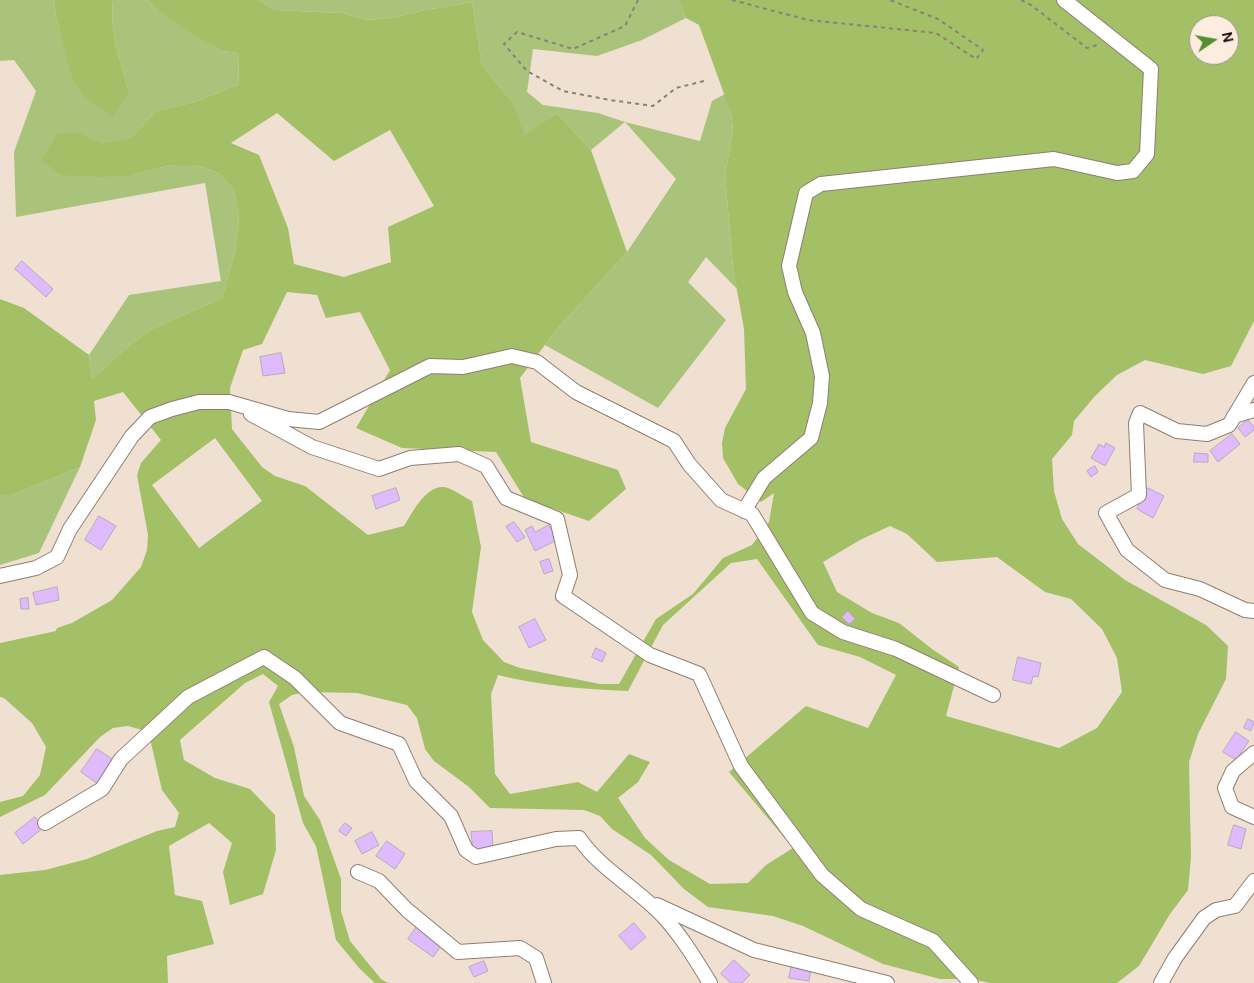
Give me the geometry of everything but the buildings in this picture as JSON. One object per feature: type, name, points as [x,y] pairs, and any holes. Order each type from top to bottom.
[{"type":"street","points":[[744,511],[764,478],[812,438],[820,403],[822,376],[813,333],[795,292],[789,266],[806,193],[820,184],[1054,159],[1117,172],[1133,171],[1147,154],[1151,69],[1064,0]]},
{"type":"street","points":[[0,576],[36,568],[58,557],[75,521],[132,436],[150,417],[198,402],[229,402],[288,419],[319,422],[430,366],[463,367],[512,356],[536,362],[576,392],[674,440],[689,464],[721,500],[752,514],[812,613],[844,632],[896,649],[993,695]]},
{"type":"street","points":[[1254,383],[1228,425],[1207,434],[1177,431],[1140,413],[1136,423],[1138,495],[1106,513],[1128,550],[1165,580],[1200,589],[1245,610],[1254,611]]},
{"type":"street","points":[[229,402],[312,447],[379,469],[410,458],[459,454],[486,466],[506,498],[557,519],[570,575],[563,596],[650,655],[698,674],[741,766],[822,875],[861,910],[933,941],[970,983]]},
{"type":"street","points":[[1234,416],[1254,410]]},
{"type":"street","points":[[44,823],[102,789],[121,759],[188,697],[264,657],[295,678],[340,723],[399,744],[416,781],[451,816],[466,850],[476,857],[556,839],[579,838],[590,853],[663,916],[693,953],[710,983]]},
{"type":"street","points":[[1254,753],[1233,771],[1225,788],[1232,807],[1254,818]]},
{"type":"street","points":[[358,872],[379,881],[407,910],[458,952],[520,948],[536,958],[544,983]]},
{"type":"street","points":[[1161,983],[1175,958],[1204,918],[1216,910],[1235,906],[1254,880]]},
{"type":"street","points":[[642,898],[754,950],[887,983]]},
{"type":"path","points":[[638,0],[625,26],[573,49],[517,32],[504,44],[527,71],[563,90],[610,100],[653,106],[676,88],[708,80]]},
{"type":"path","points":[[732,0],[808,20],[936,33],[976,59],[983,50],[938,19],[890,0]]},
{"type":"path","points":[[1020,0],[1031,5],[1088,48],[1114,39]]},
{"type":"green space","points":[[0,0],[54,0],[56,17],[64,45],[129,92],[114,35],[113,0],[148,0],[155,8],[222,51],[238,53],[239,84],[195,102],[156,111],[132,137],[102,145],[79,134],[133,175],[170,165],[196,165],[219,173],[234,190],[239,219],[235,252],[222,298],[152,329],[131,344],[92,379],[89,355],[129,295],[221,281],[205,183],[16,217],[14,152],[36,91],[14,60],[0,61]]},
{"type":"green space","points":[[54,0],[113,0],[114,35],[129,92],[113,116],[87,99],[72,77],[56,17]]},
{"type":"green space","points":[[148,0],[259,0],[274,10],[342,13],[369,20],[396,17],[472,2],[482,65],[513,103],[525,135],[557,113],[591,150],[627,252],[557,329],[520,378],[531,442],[618,470],[626,489],[589,521],[525,499],[496,452],[402,448],[356,428],[390,370],[360,312],[326,318],[317,295],[287,292],[262,344],[243,350],[230,388],[232,429],[262,467],[275,476],[305,486],[368,535],[404,526],[416,506],[434,489],[448,488],[472,501],[481,547],[472,612],[483,640],[504,662],[520,668],[600,684],[619,684],[656,619],[693,594],[723,558],[752,545],[769,522],[774,493],[761,502],[738,484],[723,458],[722,443],[725,428],[746,389],[744,329],[733,268],[725,175],[733,130],[731,113],[699,25],[686,18],[679,0],[1254,0],[1254,321],[1231,366],[1203,374],[1145,360],[1117,375],[1095,396],[1074,421],[1072,435],[1052,459],[1054,491],[1062,519],[1078,544],[1125,580],[1206,625],[1228,646],[1226,679],[1198,734],[1189,762],[1191,857],[1188,890],[1170,914],[1139,966],[1117,983],[990,983],[972,979],[940,979],[883,964],[803,926],[773,916],[708,907],[684,889],[651,855],[612,829],[600,816],[584,810],[490,808],[469,787],[434,761],[425,749],[417,718],[407,705],[357,693],[306,692],[292,695],[279,704],[294,747],[304,796],[320,820],[341,879],[341,911],[350,941],[381,979],[388,983],[375,983],[360,969],[336,940],[316,846],[303,823],[269,702],[278,686],[263,674],[245,683],[180,740],[184,760],[215,778],[250,789],[275,815],[276,850],[263,894],[230,905],[223,872],[232,843],[209,823],[169,846],[175,895],[202,901],[214,944],[167,956],[168,983],[0,983],[0,875],[45,870],[87,859],[157,831],[175,827],[179,813],[162,790],[151,743],[142,730],[128,726],[113,728],[100,737],[45,795],[0,817],[0,802],[23,796],[40,775],[46,747],[32,723],[4,698],[0,697],[0,643],[56,631],[57,628],[72,623],[112,600],[141,567],[147,550],[148,535],[137,475],[141,463],[161,440],[123,392],[94,401],[96,420],[80,467],[12,495],[0,495],[0,299],[24,308],[89,355],[92,379],[131,344],[152,329],[222,298],[235,252],[239,219],[234,190],[219,173],[196,165],[170,165],[133,175],[103,177],[61,175],[41,160],[58,133],[79,133],[102,144],[132,137],[156,111],[195,102],[239,84],[238,53],[222,51],[155,8]],"holes":[[[277,113],[334,161],[390,130],[434,206],[388,227],[391,262],[344,277],[294,264],[288,228],[259,155],[231,143]],[[215,438],[262,501],[199,548],[152,485]],[[890,526],[907,534],[937,562],[997,557],[1045,592],[1071,599],[1102,629],[1117,658],[1122,692],[1097,728],[1059,748],[946,716],[959,667],[899,623],[872,613],[837,592],[823,562],[860,540]],[[757,559],[818,645],[860,657],[896,675],[868,728],[806,706],[729,772],[793,848],[766,865],[748,883],[710,884],[669,860],[645,838],[618,798],[638,782],[650,762],[629,754],[597,792],[578,782],[510,794],[495,774],[491,694],[498,675],[563,686],[628,691],[663,625],[731,563]]]},
{"type":"green space","points":[[259,0],[679,0],[686,18],[642,40],[597,56],[533,49],[527,92],[543,105],[598,113],[625,122],[591,150],[557,113],[525,136],[513,103],[482,65],[472,2],[396,17],[369,20],[342,13],[274,10]]},
{"type":"green space","points":[[725,94],[731,113],[733,130],[725,175],[733,268],[737,289],[706,257],[688,282],[726,320],[658,408],[545,345],[557,329],[627,252],[676,179],[625,122],[700,141],[712,101]]},
{"type":"green space","points":[[80,467],[39,553],[0,565],[0,495],[12,495]]}]
